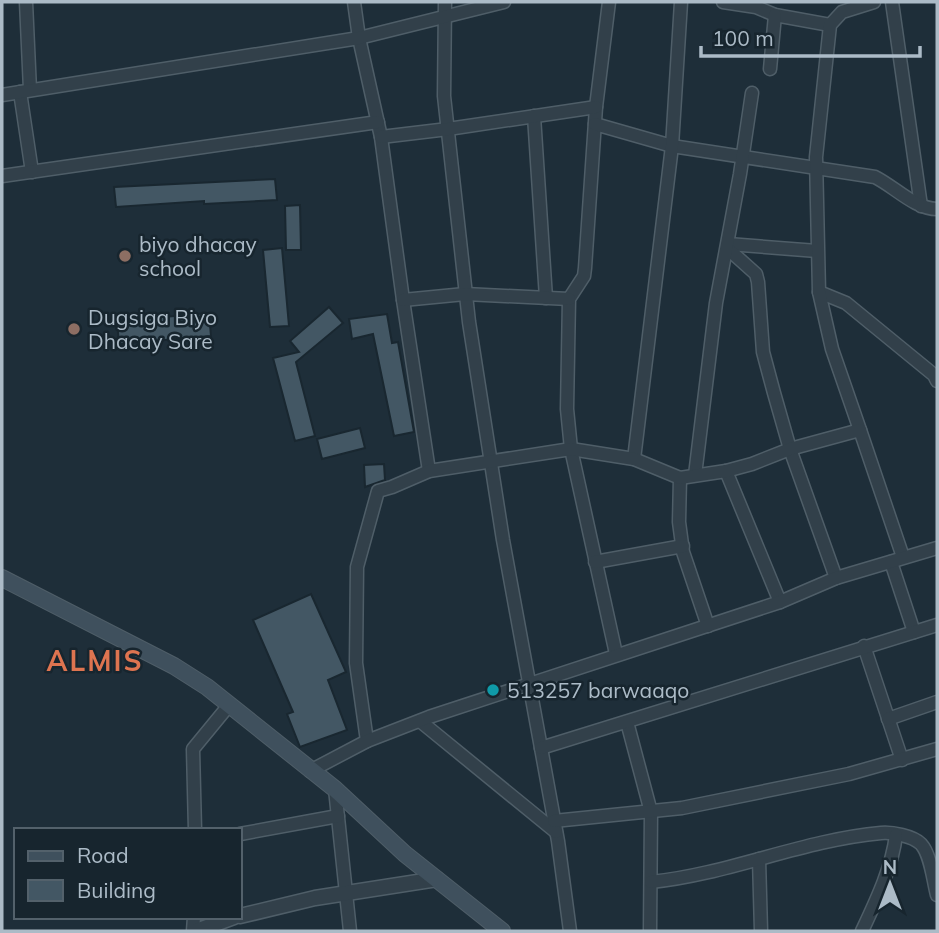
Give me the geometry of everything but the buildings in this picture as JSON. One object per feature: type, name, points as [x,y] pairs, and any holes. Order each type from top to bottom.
[{"type":"main road","points":[[2,578],[174,666],[230,704],[335,789],[405,854],[502,931]]},
{"type":"street","points":[[26,2],[25,91],[32,172]]},
{"type":"street","points":[[354,2],[359,38],[381,137],[429,471]]},
{"type":"street","points":[[445,2],[444,96],[465,294],[503,540],[555,827],[570,931]]},
{"type":"street","points":[[2,95],[359,38],[504,2]]},
{"type":"street","points":[[609,2],[596,107],[585,268],[569,299],[567,409],[571,449],[616,654]]},
{"type":"street","points":[[634,459],[672,146],[681,2]]},
{"type":"street","points":[[723,2],[830,25]]},
{"type":"street","points":[[874,2],[842,12],[830,25],[816,168],[819,292],[832,349],[860,430],[897,559],[914,632]]},
{"type":"street","points":[[892,2],[921,206]]},
{"type":"street","points":[[770,69],[775,15]]},
{"type":"street","points":[[695,475],[716,303],[743,158],[752,93]]},
{"type":"street","points":[[381,137],[448,130],[596,107]]},
{"type":"street","points":[[534,116],[546,298]]},
{"type":"street","points":[[2,176],[378,122]]},
{"type":"street","points":[[595,124],[672,146],[875,177],[921,206],[937,209]]},
{"type":"street","points":[[727,246],[817,251]]},
{"type":"street","points":[[727,246],[756,274],[763,352],[790,449],[836,578]]},
{"type":"street","points":[[819,292],[846,303],[924,367],[937,381]]},
{"type":"street","points":[[403,300],[465,294],[569,299]]},
{"type":"street","points":[[367,741],[356,663],[357,567],[378,491],[429,471],[571,449],[634,459],[680,478],[726,471],[790,449],[860,430]]},
{"type":"street","points":[[726,471],[780,602]]},
{"type":"street","points":[[680,478],[679,522],[683,546],[708,626]]},
{"type":"street","points":[[595,562],[683,546]]},
{"type":"street","points":[[310,771],[367,741],[420,720],[780,602],[836,578],[937,548]]},
{"type":"street","points":[[541,748],[937,625]]},
{"type":"street","points":[[864,646],[902,760]]},
{"type":"street","points":[[888,719],[937,702]]},
{"type":"street","points":[[195,828],[193,749],[230,704]]},
{"type":"street","points":[[420,720],[555,827],[682,808],[849,774],[937,749]]},
{"type":"street","points":[[627,722],[651,812],[650,931]]},
{"type":"street","points":[[335,789],[350,931]]},
{"type":"street","points":[[242,834],[338,816]]},
{"type":"street","points":[[651,882],[696,875],[838,840],[883,832],[911,838],[923,847],[937,895]]},
{"type":"street","points":[[862,931],[878,897],[894,851],[896,835]]},
{"type":"street","points":[[759,859],[761,931]]},
{"type":"street","points":[[242,916],[346,893],[437,879]]},
{"type":"street","points":[[194,931],[227,923]]},
{"type":"place","name":"biyo dhacay school","points":[[125,256]]},
{"type":"place","name":"Dugsiga Biyo Dhacay Sare","points":[[74,329]]},
{"type":"place","name":"513257 barwaaqo","points":[[493,690]]},
{"type":"district","name":"ALMIS","points":[[95,660]]}]
